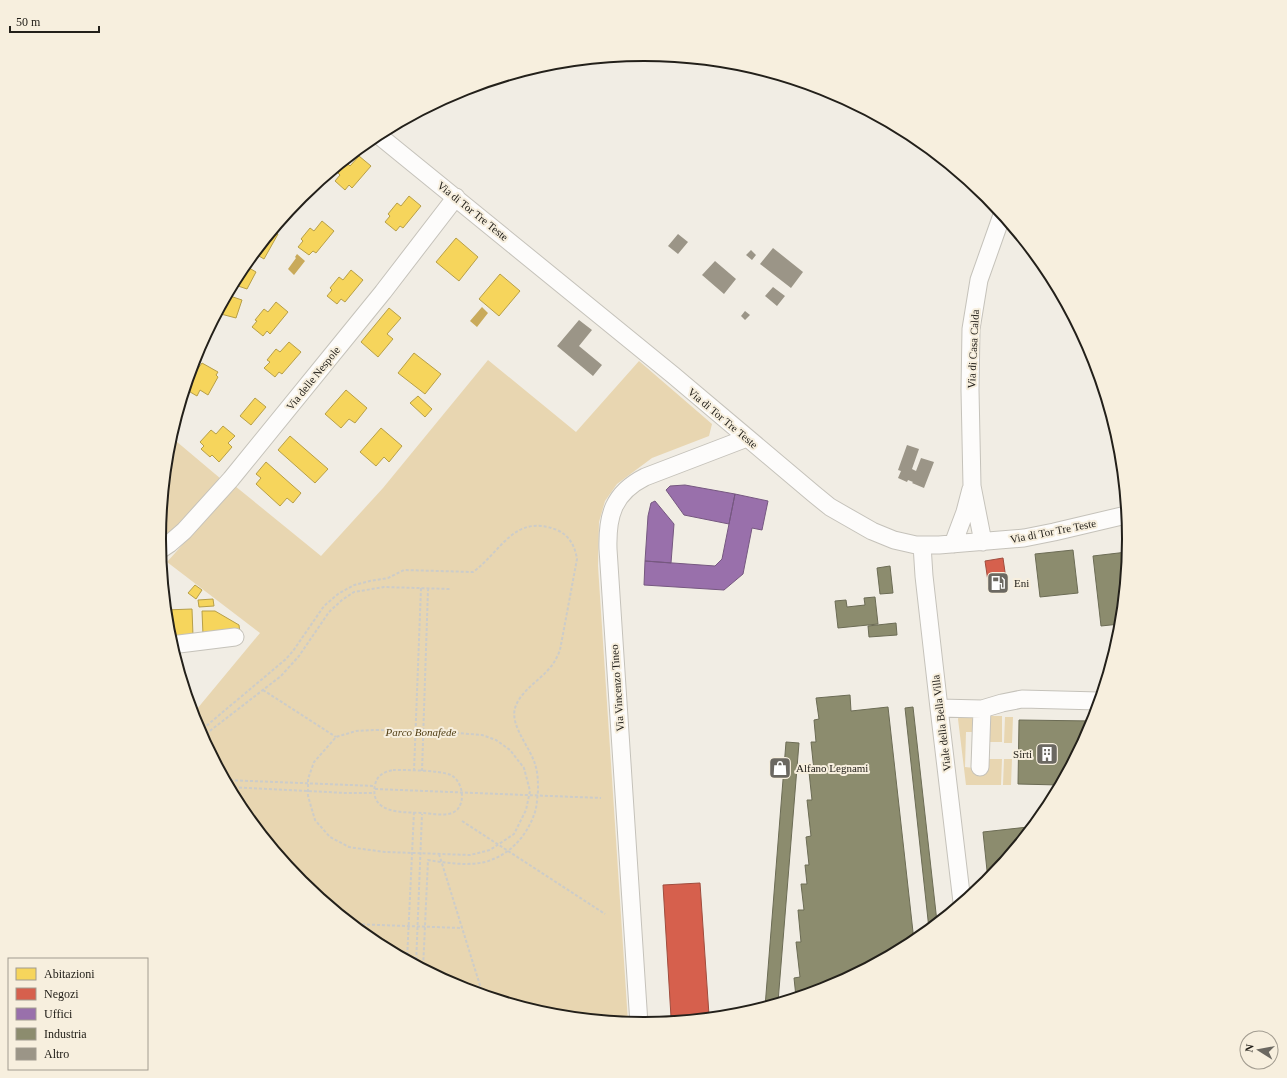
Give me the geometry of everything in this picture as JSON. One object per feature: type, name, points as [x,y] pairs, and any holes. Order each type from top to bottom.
[{"type":"street","name":"Via di Tor Tre Teste","points":[[384,138],[673,375],[818,497],[850,519],[888,537],[906,543],[922,545],[1024,538],[1121,516]]},
{"type":"street","name":"Via delle Nespole","points":[[166,546],[184,531],[231,479],[383,292],[456,197]]},
{"type":"street","name":"Via di Casa Calda","points":[[983,542],[972,486],[970,365],[972,318],[979,280],[1000,221]]},
{"type":"street","name":"Via Vincenzo Tineo","points":[[639,1017],[608,549],[608,522],[615,504],[631,485],[645,477],[747,438]]},
{"type":"street","name":"Via di Casa Calda","points":[[953,544],[965,512],[972,486]]},
{"type":"street","name":"Viale della Bella Villa","points":[[922,545],[939,708],[961,896]]},
{"type":"street","points":[[178,644],[235,637]]},
{"type":"street","points":[[939,708],[982,709],[1022,699],[1093,701]]},
{"type":"street","points":[[980,767],[982,709]]},
{"type":"path","points":[[205,727],[286,659],[324,606],[338,594],[354,585],[388,578],[404,570],[473,572],[482,565],[514,532],[529,526],[550,527],[561,532],[570,540],[576,549],[577,559],[560,650],[556,660],[521,697],[515,708],[515,718],[518,730],[527,744],[535,764],[538,779],[536,811],[521,839],[508,851],[486,862],[470,864],[428,860],[423,963]]},
{"type":"path","points":[[207,733],[281,676],[299,656],[329,612],[342,600],[354,592],[384,586],[450,590]]},
{"type":"path","points":[[414,771],[421,588]]},
{"type":"path","points":[[422,771],[428,589]]},
{"type":"path","points":[[263,690],[336,737]]},
{"type":"path","points":[[416,730],[482,735],[496,740],[510,750],[524,768],[530,791],[526,810],[514,834],[490,850],[470,855],[385,852],[349,847],[330,837],[315,820],[308,796],[308,783],[314,762],[336,737],[356,731],[416,730]]},
{"type":"path","points":[[393,770],[422,771],[451,775],[457,780],[461,787],[462,794],[460,804],[457,809],[441,815],[396,811],[380,805],[376,799],[375,788],[376,780],[380,775],[393,770]]},
{"type":"path","points":[[231,780],[308,783],[462,794],[601,798]]},
{"type":"path","points":[[235,787],[375,793]]},
{"type":"path","points":[[407,955],[414,812]]},
{"type":"path","points":[[416,959],[422,813]]},
{"type":"path","points":[[462,820],[605,914]]},
{"type":"path","points":[[439,854],[481,989]]},
{"type":"path","points":[[362,924],[461,928]]},
{"type":"green space","name":"Parco Bonafede","points":[[488,360],[576,432],[639,361],[712,424],[709,436],[652,458],[617,484],[605,501],[599,522],[598,566],[628,1016],[581,1013],[550,1008],[490,992],[432,968],[404,953],[378,936],[328,898],[284,854],[264,830],[246,805],[230,778],[202,722],[197,709],[260,633],[167,562],[235,486],[321,556],[383,488]]},
{"type":"green space","points":[[176,441],[221,479],[166,538],[170,477]]},
{"type":"green space","points":[[959,716],[975,717],[974,732],[966,732],[965,767],[974,768],[985,759],[1002,759],[1001,785],[966,785],[958,719]]},
{"type":"green space","points":[[986,716],[1002,716],[1002,742],[985,742]]},
{"type":"green space","points":[[1005,717],[1013,717],[1012,743],[1004,743]]},
{"type":"green space","points":[[1004,759],[1012,759],[1011,785],[1003,785]]},
{"type":"shaded area","points":[[297,254],[305,261],[294,275],[288,269],[296,258],[295,257]]},
{"type":"shaded area","points":[[482,307],[488,313],[477,327],[470,321]]},
{"type":"building: Abitazioni","points":[[359,156],[371,166],[352,188],[349,185],[345,190],[335,181],[340,175],[338,173],[340,171],[348,164],[350,166]]},
{"type":"building: Abitazioni","points":[[409,196],[421,206],[403,228],[400,226],[396,231],[385,222],[390,216],[388,214],[397,203],[401,206]]},
{"type":"building: Abitazioni","points":[[322,221],[334,231],[316,253],[313,251],[309,255],[298,247],[303,241],[301,239],[310,228],[314,231]]},
{"type":"building: Abitazioni","points":[[276,233],[278,234],[264,259],[258,256]]},
{"type":"building: Abitazioni","points":[[456,238],[478,257],[459,281],[436,262]]},
{"type":"building: Abitazioni","points":[[249,268],[256,272],[247,289],[238,286]]},
{"type":"building: Abitazioni","points":[[351,270],[363,280],[345,302],[341,299],[337,304],[327,296],[332,290],[330,288],[339,277],[343,280]]},
{"type":"building: Abitazioni","points":[[500,274],[520,291],[499,316],[479,299]]},
{"type":"building: Abitazioni","points":[[232,297],[242,300],[236,318],[222,314]]},
{"type":"building: Abitazioni","points":[[276,302],[288,312],[270,334],[267,331],[263,336],[252,327],[257,321],[255,320],[264,309],[268,312]]},
{"type":"building: Abitazioni","points":[[389,308],[401,318],[387,334],[393,339],[378,357],[361,342]]},
{"type":"building: Abitazioni","points":[[289,342],[301,352],[282,374],[279,372],[275,377],[264,368],[270,362],[267,360],[276,349],[280,352]]},
{"type":"building: Abitazioni","points":[[414,353],[441,374],[425,394],[398,373]]},
{"type":"building: Abitazioni","points":[[202,363],[218,372],[216,375],[218,377],[208,395],[200,390],[197,396],[189,391],[197,370]]},
{"type":"building: Abitazioni","points":[[346,390],[367,408],[355,423],[349,419],[341,428],[325,414]]},
{"type":"building: Abitazioni","points":[[418,396],[432,409],[425,417],[410,403]]},
{"type":"building: Abitazioni","points":[[255,398],[266,407],[251,425],[240,416]]},
{"type":"building: Abitazioni","points":[[223,426],[235,436],[228,443],[232,447],[219,462],[212,455],[210,457],[201,449],[204,446],[200,442],[211,430],[216,434]]},
{"type":"building: Abitazioni","points":[[381,428],[402,446],[389,462],[384,457],[376,466],[360,452]]},
{"type":"building: Abitazioni","points":[[290,436],[328,469],[315,483],[278,450]]},
{"type":"building: Abitazioni","points":[[266,462],[301,493],[293,503],[287,498],[280,506],[256,484],[261,478],[256,474]]},
{"type":"building: Abitazioni","points":[[195,585],[202,590],[196,599],[188,593]]},
{"type":"building: Abitazioni","points":[[213,599],[214,606],[199,607],[198,600]]},
{"type":"building: Abitazioni","points":[[192,609],[193,636],[176,637],[171,610]]},
{"type":"building: Abitazioni","points":[[202,611],[215,611],[239,625],[240,633],[203,635]]},
{"type":"building: Negozi","points":[[1003,558],[1007,586],[989,588],[985,561]]},
{"type":"building: Negozi","points":[[700,883],[709,1013],[671,1016],[663,885]]},
{"type":"building: Uffici","points":[[685,485],[735,494],[729,524],[684,515],[666,490],[670,486]]},
{"type":"building: Uffici","points":[[735,494],[768,501],[762,530],[752,528],[743,574],[724,590],[644,585],[645,561],[715,566],[722,559]]},
{"type":"building: Uffici","points":[[655,501],[674,524],[671,563],[645,561],[648,516],[651,503]]},
{"type":"building: Industria","points":[[1073,550],[1078,593],[1040,597],[1035,554]]},
{"type":"building: Industria","points":[[1121,553],[1117,601],[1113,625],[1101,626],[1093,556]]},
{"type":"building: Industria","points":[[890,566],[893,593],[880,594],[877,568]]},
{"type":"building: Industria","points":[[875,597],[878,624],[838,628],[835,601],[846,600],[847,607],[865,605],[864,598]]},
{"type":"building: Industria","points":[[896,623],[897,635],[869,637],[868,626]]},
{"type":"building: Industria","points":[[850,695],[851,711],[888,707],[913,933],[855,968],[796,992],[794,978],[800,977],[796,942],[801,942],[798,910],[804,910],[801,884],[807,884],[805,865],[809,865],[806,837],[811,836],[807,800],[812,800],[809,772],[814,771],[811,742],[816,742],[814,720],[819,719],[816,698]]},
{"type":"building: Industria","points":[[913,707],[936,916],[928,922],[905,708]]},
{"type":"building: Industria","name":"Sirti","points":[[1019,720],[1085,721],[1072,750],[1053,785],[1018,784]]},
{"type":"building: Industria","points":[[786,742],[799,743],[778,998],[765,1001]]},
{"type":"building: Industria","points":[[1025,827],[987,871],[983,832]]},
{"type":"building: Altro","points":[[678,234],[688,242],[678,254],[668,246]]},
{"type":"building: Altro","points":[[773,248],[803,272],[791,288],[760,264]]},
{"type":"building: Altro","points":[[751,250],[756,255],[752,260],[746,255]]},
{"type":"building: Altro","points":[[715,261],[736,279],[724,294],[702,275]]},
{"type":"building: Altro","points":[[773,287],[785,296],[777,306],[765,296]]},
{"type":"building: Altro","points":[[745,311],[750,315],[745,320],[741,316]]},
{"type":"building: Altro","points":[[579,320],[592,330],[579,346],[602,365],[593,376],[557,346]]},
{"type":"building: Altro","points":[[907,445],[919,449],[912,469],[916,471],[921,458],[934,462],[924,488],[908,480],[907,482],[898,478],[901,471],[898,470]]},
{"type":"place","name":"Eni","points":[[998,583]]},
{"type":"place","name":"Sirti","points":[[1047,754]]},
{"type":"place","name":"Alfano Legnami","points":[[780,768]]}]
